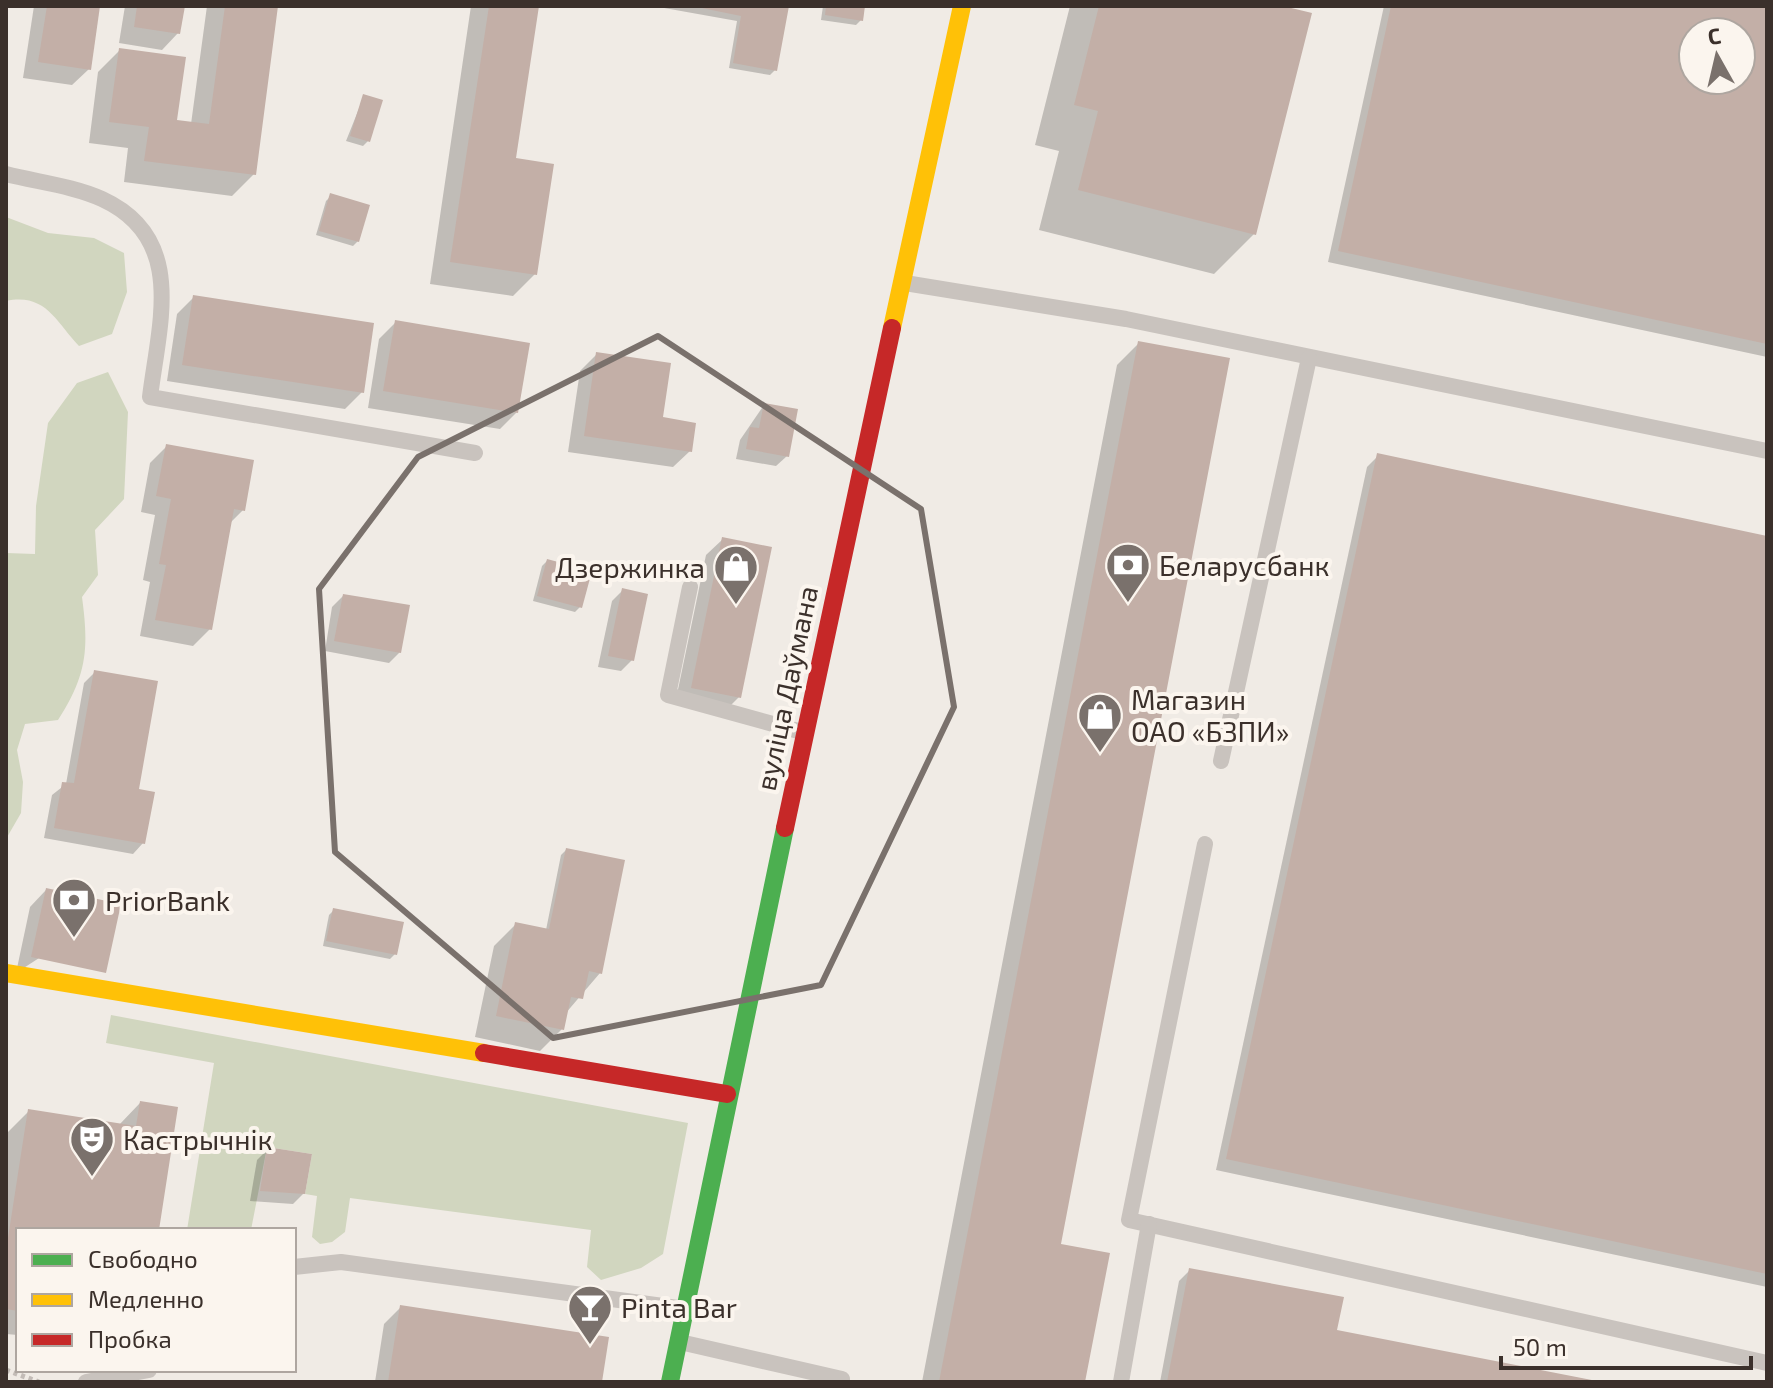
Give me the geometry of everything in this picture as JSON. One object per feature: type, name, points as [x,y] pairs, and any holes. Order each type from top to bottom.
[{"type":"street","name":"вуліца Даўмана","points":[[670,1382],[727,1094],[962,6]]},
{"type":"street","points":[[6,973],[727,1094]]},
{"type":"lane","points":[[6,174],[101,198],[130,215],[148,235],[160,262],[163,290],[150,397],[475,453]]},
{"type":"lane","points":[[900,282],[1126,319],[1767,451]]},
{"type":"lane","points":[[1221,761],[1309,358]]},
{"type":"lane","points":[[690,587],[668,695],[805,733]]},
{"type":"lane","points":[[1205,844],[1129,1220],[1767,1363]]},
{"type":"lane","points":[[1121,1382],[1149,1224]]},
{"type":"lane","points":[[296,1267],[341,1262],[686,1309]]},
{"type":"lane","points":[[679,1342],[842,1379]]},
{"type":"lane","points":[[86,1382],[138,1372]]},
{"type":"path","points":[[6,1370],[39,1382]]},
{"type":"highlighted area","points":[[658,336],[921,509],[954,707],[821,985],[553,1038],[335,852],[319,589],[418,457]]},
{"type":"green space","points":[[6,217],[48,233],[94,238],[124,253],[127,292],[112,334],[79,346],[40,305],[31,301],[6,301]]},
{"type":"green space","points":[[108,372],[128,412],[124,499],[95,530],[98,575],[82,597],[84,661],[75,689],[58,720],[25,724],[17,750],[23,782],[21,813],[6,839],[6,553],[35,554],[36,506],[48,423],[77,383]]},
{"type":"green space","points":[[111,1015],[688,1123],[663,1254],[641,1268],[601,1280],[587,1267],[591,1230],[350,1198],[345,1232],[332,1242],[320,1244],[312,1237],[317,1196],[305,1194],[312,1154],[267,1147],[251,1228],[187,1228],[214,1063],[106,1043]]},
{"type":"building","points":[[47,6],[100,6],[91,70],[38,62]]},
{"type":"building","points":[[137,6],[185,6],[180,34],[134,27]]},
{"type":"building","points":[[225,6],[278,6],[256,175],[144,161],[149,127],[109,122],[119,48],[186,57],[177,120],[209,124]]},
{"type":"building","points":[[489,6],[539,6],[516,158],[554,164],[537,275],[450,262]]},
{"type":"building","points":[[692,6],[789,6],[777,71],[733,63],[741,16]]},
{"type":"building","points":[[826,6],[865,6],[863,21],[825,15]]},
{"type":"building","points":[[1099,6],[1283,6],[1312,13],[1256,235],[1078,190],[1098,111],[1074,105]]},
{"type":"building","points":[[1391,6],[1767,6],[1767,344],[1338,251]]},
{"type":"building","points":[[363,94],[383,100],[370,142],[350,136]]},
{"type":"building","points":[[330,193],[370,205],[359,242],[319,231]]},
{"type":"building","points":[[193,295],[374,323],[364,393],[182,365]]},
{"type":"building","points":[[395,320],[530,343],[518,413],[383,391]]},
{"type":"building","points":[[1138,341],[1230,358],[1061,1244],[1110,1253],[1085,1382],[939,1382]]},
{"type":"building","points":[[596,352],[671,363],[663,417],[696,423],[692,452],[584,436]]},
{"type":"building","points":[[764,403],[798,409],[789,457],[746,449],[750,427],[759,428]]},
{"type":"building","points":[[166,444],[254,460],[245,511],[234,509],[212,630],[155,620],[166,565],[159,564],[171,499],[156,496]]},
{"type":"building","points":[[1377,453],[1767,536],[1767,1274],[1226,1159]]},
{"type":"building","points":[[722,537],[772,547],[741,698],[691,688]]},
{"type":"building","points":[[547,559],[592,571],[582,608],[537,596]]},
{"type":"building","points":[[622,588],[648,594],[634,661],[608,656]]},
{"type":"building","points":[[343,594],[410,605],[401,653],[334,641]]},
{"type":"building","points":[[94,670],[158,681],[139,789],[155,792],[145,844],[54,828],[62,782],[74,783]]},
{"type":"building","points":[[566,848],[625,860],[602,974],[589,971],[583,999],[571,997],[564,1030],[496,1016],[515,922],[549,929]]},
{"type":"building","name":"PriorBank","points":[[46,888],[121,904],[106,973],[31,957]]},
{"type":"building","points":[[333,908],[404,922],[397,955],[326,941]]},
{"type":"building","name":"Кастрычнік","points":[[140,1101],[178,1107],[159,1228],[16,1228],[16,1311],[6,1309],[6,1251],[28,1109],[136,1126]]},
{"type":"building","points":[[267,1147],[312,1154],[305,1194],[260,1191]]},
{"type":"building","points":[[1189,1268],[1344,1297],[1337,1330],[1602,1382],[1167,1382]]},
{"type":"building","points":[[400,1305],[609,1337],[602,1382],[388,1382]]},
{"type":"traffic: fast","points":[[670,1382],[785,828]]},
{"type":"traffic: slow","points":[[892,328],[962,6]]},
{"type":"traffic: slow","points":[[6,973],[484,1053]]},
{"type":"traffic: jam","points":[[785,828],[892,328]]},
{"type":"traffic: jam","points":[[484,1053],[727,1094]]},
{"type":"place","name":"Беларусбанк","points":[[1128,604]]},
{"type":"place","name":"Дзержинка","points":[[736,606]]},
{"type":"place","name":"Магазин ОАО «БЗПИ»","points":[[1100,754]]},
{"type":"place","name":"PriorBank","points":[[74,939]]},
{"type":"place","name":"Кастрычнік","points":[[92,1178]]},
{"type":"place","name":"Pinta Bar","points":[[590,1346]]}]
